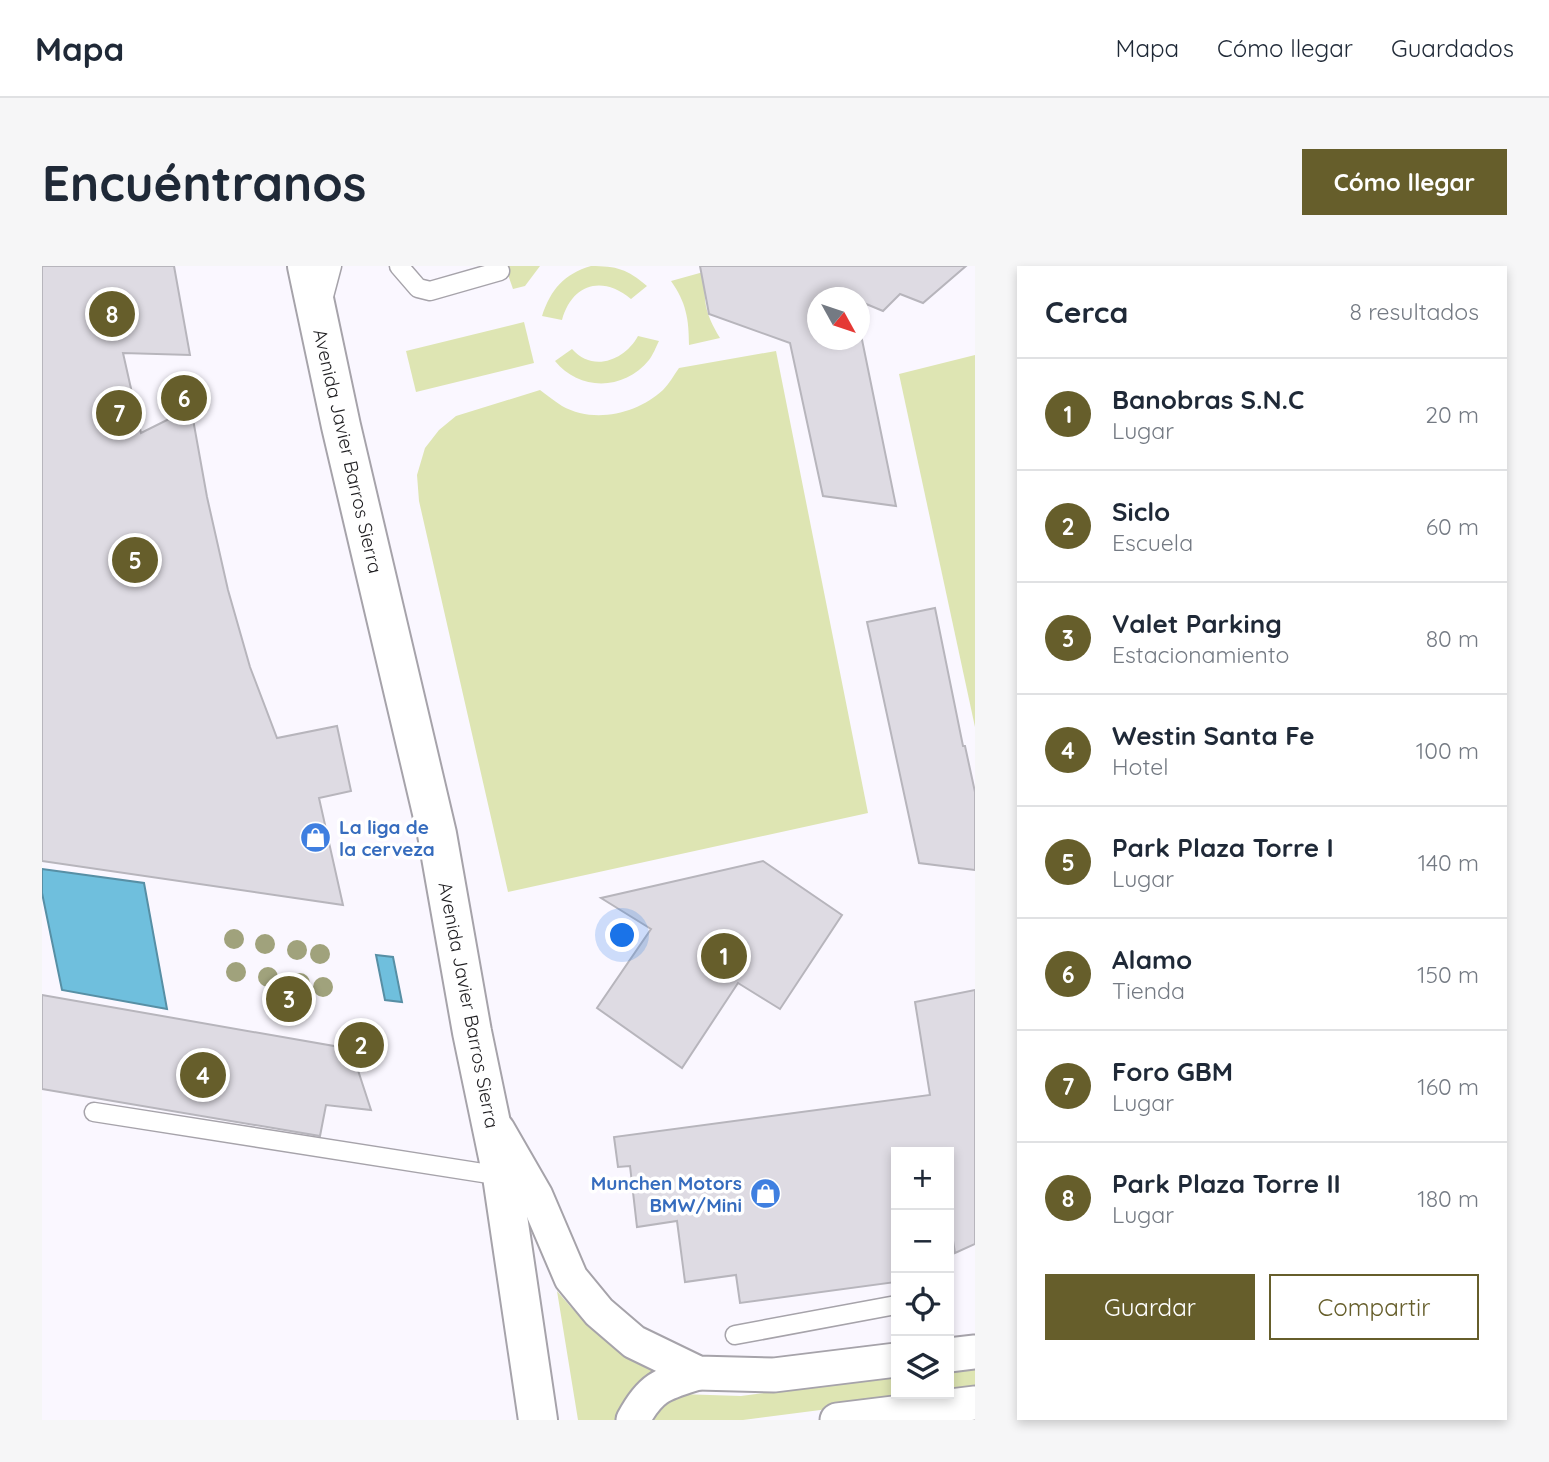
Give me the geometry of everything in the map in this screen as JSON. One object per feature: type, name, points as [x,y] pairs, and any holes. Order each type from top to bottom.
[{"type":"street","name":"Avenida Javier Barros Sierra","points":[[307,266],[341,426],[437,834],[472,1032],[502,1177],[538,1420]]},
{"type":"street","points":[[491,1116],[536,1196],[571,1278],[599,1312],[634,1342],[698,1373]]},
{"type":"street","points":[[954,1354],[975,1352]]},
{"type":"street","points":[[633,1420],[644,1399],[664,1384],[698,1373],[774,1375],[891,1361]]},
{"type":"street","points":[[837,1420],[975,1403]]},
{"type":"lane","points":[[318,317],[332,266]]},
{"type":"lane","points":[[399,266],[418,288],[430,291],[500,271]]},
{"type":"lane","points":[[94,1112],[502,1177]]},
{"type":"lane","points":[[735,1335],[891,1306]]},
{"type":"green space","points":[[505,266],[540,266],[525,286],[513,289]]},
{"type":"green space","points":[[591,266],[621,270],[647,286],[631,299],[609,287],[589,287],[573,298],[562,320],[542,316],[554,290],[573,273]]},
{"type":"green space","points":[[707,271],[706,306],[720,338],[689,345],[686,311],[671,281]]},
{"type":"green space","points":[[524,322],[534,363],[416,392],[406,351]]},
{"type":"green space","points":[[638,336],[659,341],[650,358],[639,370],[615,382],[589,382],[576,378],[555,361],[572,349],[589,360],[608,360],[625,352]]},
{"type":"green space","points":[[776,351],[868,813],[508,892],[419,501],[417,475],[425,448],[439,430],[456,416],[540,390],[574,411],[615,414],[653,398],[665,388],[679,368]]},
{"type":"green space","points":[[975,355],[975,727],[899,374]]},
{"type":"green space","points":[[557,1291],[585,1322],[616,1349],[640,1362],[672,1371],[645,1383],[630,1394],[619,1420],[578,1420]]},
{"type":"green space","points":[[975,1366],[975,1390],[954,1392],[954,1368]]},
{"type":"green space","points":[[891,1377],[891,1399],[906,1399],[743,1420],[650,1420],[652,1408],[679,1394],[741,1396]]},
{"type":"water","points":[[42,869],[144,883],[167,1009],[62,990],[42,893]]},
{"type":"water","points":[[376,955],[393,957],[402,1002],[385,1000]]},
{"type":"building","points":[[42,266],[174,266],[190,355],[123,353],[141,433],[191,408],[228,590],[250,667],[277,738],[337,726],[351,791],[319,798],[343,905],[42,861]]},
{"type":"building","points":[[700,266],[966,266],[923,303],[900,294],[883,311],[870,306],[870,287],[807,287],[807,350],[864,350],[896,506],[823,496],[790,343],[709,314]]},
{"type":"building","points":[[935,608],[975,792],[975,870],[919,863],[867,622]]},
{"type":"building","points":[[763,861],[842,915],[780,1009],[738,983],[682,1068],[597,1008],[651,929],[601,898]]},
{"type":"building","name":"Munchen Motors BMW/Mini","points":[[975,990],[975,1244],[955,1253],[954,1147],[891,1147],[891,1283],[740,1303],[736,1275],[685,1282],[677,1221],[637,1227],[630,1166],[618,1167],[614,1137],[930,1095],[915,1002]]},
{"type":"building","points":[[42,995],[351,1049],[371,1110],[326,1105],[320,1136],[42,1089]]},
{"type":"place","name":"Park Plaza Torre II","points":[[112,314]]},
{"type":"place","name":"Alamo","points":[[184,398]]},
{"type":"place","name":"Foro GBM","points":[[119,413]]},
{"type":"place","name":"Park Plaza Torre I","points":[[135,560]]},
{"type":"place","name":"La liga de la cerveza","points":[[316,838]]},
{"type":"place","name":"Banobras S.N.C","points":[[724,956]]},
{"type":"place","name":"Valet Parking","points":[[289,999]]},
{"type":"place","name":"Siclo","points":[[361,1045]]},
{"type":"place","name":"Westin Santa Fe","points":[[203,1075]]},
{"type":"place","name":"Munchen Motors BMW/Mini","points":[[765,1194]]}]
